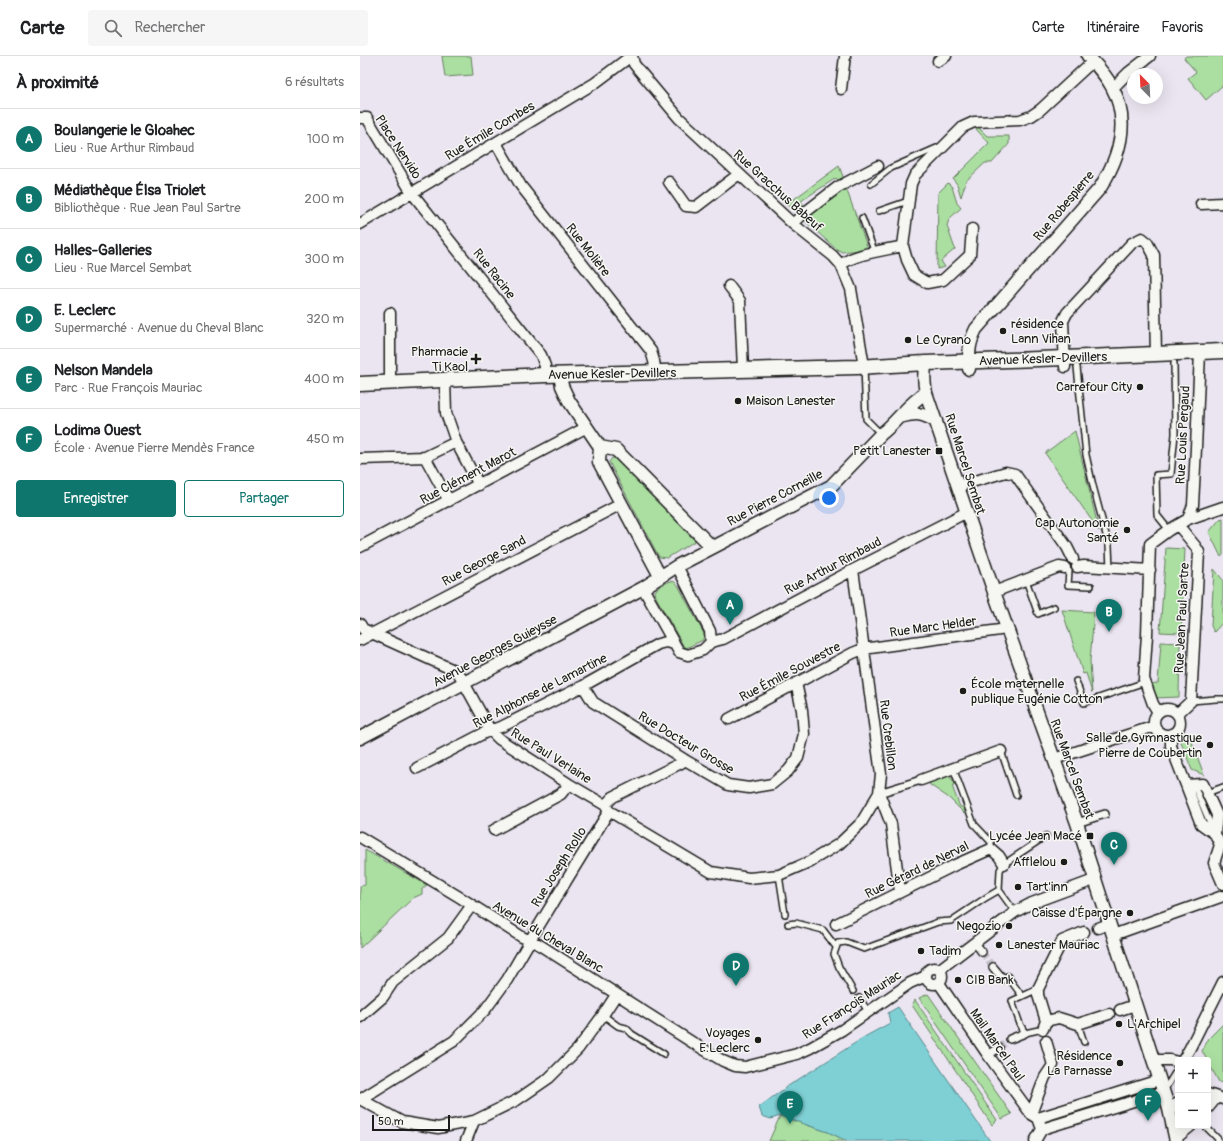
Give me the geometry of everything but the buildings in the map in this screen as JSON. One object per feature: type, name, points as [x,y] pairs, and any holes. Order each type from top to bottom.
[{"type":"main road","name":"Avenue Kesler-Devillers","points":[[360,384],[545,375],[864,366],[1174,363],[1223,351]]},
{"type":"main road","name":"Avenue Kesler-Devillers","points":[[1069,364],[1156,355],[1200,357],[1223,360]]},
{"type":"street","name":"Rue Émile Combes","points":[[360,224],[595,83],[631,56]]},
{"type":"street","name":"Rue Gracchus Babeuf","points":[[631,56],[634,64],[679,118],[793,224],[833,256],[841,265],[851,289],[864,366]]},
{"type":"street","points":[[841,89],[845,56]]},
{"type":"street","points":[[1113,88],[1128,73],[1150,56]]},
{"type":"street","points":[[972,229],[970,255],[943,280],[927,283],[914,275],[907,260],[904,246],[908,200],[911,184],[915,175],[963,128],[974,122],[1020,120],[1031,116],[1040,110],[1090,59]]},
{"type":"street","name":"Rue Robespierre","points":[[969,365],[968,352],[972,337],[976,330],[1100,188],[1111,170],[1118,149],[1122,127],[1120,108],[1113,88],[1090,59]]},
{"type":"street","name":"Place Nervido","points":[[360,118],[367,118],[412,193]]},
{"type":"street","name":"Rue Molière","points":[[496,143],[521,186],[651,351],[656,373]]},
{"type":"street","points":[[793,224],[803,214],[838,187],[878,166]]},
{"type":"street","points":[[669,182],[686,206],[696,207],[739,174]]},
{"type":"street","name":"Rue Racine","points":[[412,193],[541,355],[546,366],[545,375]]},
{"type":"street","points":[[1201,204],[1223,203]]},
{"type":"street","points":[[1069,364],[1063,321],[1067,313],[1132,243],[1142,238],[1148,242],[1154,255],[1156,355]]},
{"type":"street","points":[[841,265],[847,260],[904,246]]},
{"type":"street","points":[[729,286],[740,301],[743,370]]},
{"type":"street","points":[[390,313],[390,383]]},
{"type":"street","name":"Rue Louis Pergaud","points":[[1188,519],[1192,505],[1200,357]]},
{"type":"street","name":"Rue Marcel Sembat","points":[[925,366],[924,384],[926,393],[994,592],[1077,823],[1107,929],[1135,1005],[1163,1092],[1174,1106],[1175,1140]]},
{"type":"street","points":[[560,375],[562,386],[569,400],[600,447],[600,462],[660,576]]},
{"type":"street","points":[[445,381],[446,413],[456,442],[479,485]]},
{"type":"street","name":"Rue Pierre Corneille","points":[[660,576],[712,547],[831,486],[917,398],[926,393]]},
{"type":"street","points":[[899,417],[919,413],[936,421]]},
{"type":"street","name":"Rue Clément Marot","points":[[360,547],[587,427]]},
{"type":"street","points":[[360,459],[425,457],[456,442]]},
{"type":"street","points":[[600,447],[616,450],[712,547]]},
{"type":"street","points":[[425,457],[448,501]]},
{"type":"street","points":[[958,486],[1006,472],[1015,474],[1067,547],[1071,566]]},
{"type":"street","name":"Rue George Sand","points":[[360,640],[621,504]]},
{"type":"street","points":[[1158,712],[1153,704],[1144,679],[1150,544],[1169,530],[1188,519],[1223,507]]},
{"type":"street","name":"Rue Arthur Rimbaud","points":[[674,644],[679,652],[688,655],[703,650],[711,642],[723,639],[967,512]]},
{"type":"street","name":"Rue Jean Paul Sartre","points":[[1178,525],[1199,552],[1191,700]]},
{"type":"street","points":[[677,566],[710,631],[711,642]]},
{"type":"street","points":[[994,592],[1059,567],[1071,566],[1150,570]]},
{"type":"street","name":"Rue Crebillon","points":[[607,808],[711,872],[748,878],[778,875],[809,862],[839,844],[861,823],[879,793],[881,774],[853,570]]},
{"type":"street","name":"Avenue Georges Guieysse","points":[[360,738],[643,588],[660,576]]},
{"type":"street","points":[[643,588],[674,644]]},
{"type":"street","name":"Rue Paul Verlaine","points":[[360,624],[363,629],[373,634],[458,672],[490,730],[499,739],[607,808]]},
{"type":"street","name":"Rue Marc Helder","points":[[863,649],[1007,629]]},
{"type":"street","name":"Rue Alphonse de Lamartine","points":[[418,768],[490,730],[501,727],[583,686],[658,644],[666,642],[674,644]]},
{"type":"street","name":"Rue Émile Souvestre","points":[[729,719],[863,649]]},
{"type":"street","name":"Rue Docteur Grosse","points":[[583,686],[593,702],[685,760],[728,785],[749,788],[772,784],[788,771],[798,758],[804,734],[802,710],[796,683]]},
{"type":"street","points":[[1177,714],[1191,700]]},
{"type":"street","points":[[1165,709],[1173,710],[1177,714],[1180,723],[1176,731],[1166,735],[1160,733],[1155,726],[1154,720],[1158,712],[1165,709]]},
{"type":"street","points":[[1054,759],[1155,726]]},
{"type":"street","points":[[1171,734],[1171,746],[1201,824],[1215,834],[1222,847],[1214,863],[1223,884]]},
{"type":"street","points":[[900,892],[891,824],[879,793],[921,780],[1001,751]]},
{"type":"street","points":[[607,808],[613,797],[681,764],[685,760]]},
{"type":"street","points":[[494,830],[561,794],[569,784]]},
{"type":"street","points":[[1186,785],[1203,784],[1217,815],[1215,834]]},
{"type":"street","name":"Rue Joseph Rollo","points":[[361,1099],[454,1041],[485,1010],[507,980],[607,808]]},
{"type":"street","points":[[1077,823],[1105,814]]},
{"type":"street","name":"Avenue du Cheval Blanc","points":[[360,837],[529,941],[538,944],[723,1061]]},
{"type":"street","points":[[991,849],[999,856],[1004,864]]},
{"type":"street","name":"Rue Gérard de Nerval","points":[[836,924],[991,849]]},
{"type":"street","points":[[940,970],[1015,912],[1032,903],[1094,880]]},
{"type":"street","points":[[1107,929],[1223,896]]},
{"type":"street","points":[[360,1017],[383,997],[393,982],[448,938],[472,906]]},
{"type":"street","points":[[1084,932],[1062,941],[1038,989],[1044,1025],[1059,1018],[1078,1024],[1109,1014]]},
{"type":"street","points":[[975,942],[982,952]]},
{"type":"street","points":[[933,967],[940,970],[943,975],[939,982],[936,984],[928,981],[926,976],[927,971],[933,967]]},
{"type":"street","points":[[993,967],[1003,979],[1008,977]]},
{"type":"street","name":"Rue François Mauriac","points":[[723,1061],[734,1066],[745,1067],[796,1054],[842,1030],[910,983],[926,976]]},
{"type":"street","name":"Mail Marcel Paul","points":[[939,982],[988,1055],[1035,1116],[1042,1129]]},
{"type":"street","points":[[1185,1057],[1223,982]]},
{"type":"street","points":[[361,1099],[402,1122],[438,1128],[474,1121],[518,1100],[548,1078],[578,1050],[616,994]]},
{"type":"street","points":[[1120,1010],[1135,1005]]},
{"type":"street","points":[[1010,1039],[1025,1033]]},
{"type":"street","points":[[1035,1116],[1045,1077],[1053,1066],[1046,1041]]},
{"type":"street","points":[[988,1055],[999,1048]]},
{"type":"street","points":[[1153,1060],[1175,1061]]},
{"type":"street","points":[[1035,1116],[1159,1080]]},
{"type":"street","points":[[1035,1141],[1042,1129],[1163,1092]]},
{"type":"street","points":[[466,1141],[474,1121]]},
{"type":"street","points":[[1175,1140],[1188,1129]]},
{"type":"lane","points":[[871,184],[891,168],[946,144]]},
{"type":"lane","points":[[879,211],[908,200]]},
{"type":"lane","points":[[862,218],[875,253]]},
{"type":"lane","points":[[1169,530],[1157,515],[1156,475],[1171,474],[1175,434],[1174,363]]},
{"type":"lane","points":[[1069,364],[1086,455],[1109,546],[1110,568]]},
{"type":"lane","points":[[864,366],[866,419],[881,434]]},
{"type":"lane","points":[[1071,566],[1068,585],[1091,586]]},
{"type":"lane","points":[[1026,580],[1038,614],[1054,607]]},
{"type":"lane","points":[[1076,681],[1084,703],[1145,682]]},
{"type":"lane","points":[[1191,700],[1223,699]]},
{"type":"lane","points":[[1001,751],[1016,795]]},
{"type":"lane","points":[[953,768],[974,824],[991,842],[991,849]]},
{"type":"lane","points":[[1207,793],[1223,787]]},
{"type":"lane","points":[[1015,912],[999,890],[1000,870],[1004,864],[1046,836]]},
{"type":"lane","points":[[778,875],[785,914]]},
{"type":"lane","points":[[853,991],[839,967],[834,954],[838,943],[846,942],[864,949],[938,922],[951,921],[987,896],[999,890]]},
{"type":"lane","points":[[788,924],[796,923],[823,930],[836,947]]},
{"type":"lane","points":[[1008,977],[1022,996]]},
{"type":"lane","points":[[1038,989],[1012,1001],[1020,1024],[1025,1033],[1044,1025]]},
{"type":"lane","points":[[859,998],[868,1011]]},
{"type":"lane","points":[[603,1015],[618,1026],[626,1028],[632,1034],[664,1054]]},
{"type":"lane","points":[[1078,1024],[1084,1042]]},
{"type":"lane","points":[[1163,1092],[1175,1073]]},
{"type":"lane","points":[[1209,1129],[1218,1139]]},
{"type":"green space","points":[[442,56],[471,56],[473,75],[445,77]]},
{"type":"green space","points":[[1186,56],[1223,56],[1223,85],[1206,100],[1188,78],[1196,72],[1184,58]]},
{"type":"green space","points":[[976,125],[987,136],[1009,136],[1009,144],[992,163],[985,163],[966,181],[961,197],[957,184],[953,179],[989,143],[974,127]]},
{"type":"green space","points":[[839,166],[844,179],[839,182],[836,178],[801,201],[805,207],[801,213],[795,207],[792,209],[783,202],[790,202]]},
{"type":"green space","points":[[948,183],[952,187],[957,203],[961,208],[949,219],[947,226],[955,249],[941,261],[945,267],[937,269],[938,193]]},
{"type":"green space","points":[[846,188],[868,249],[842,252],[835,248],[806,222],[806,218],[811,212]]},
{"type":"green space","points":[[1075,431],[1099,531],[1045,453]]},
{"type":"green space","points":[[617,457],[695,541],[667,558],[659,557],[609,462],[612,458]]},
{"type":"green space","points":[[1223,518],[1223,555],[1221,557],[1209,532],[1220,519]]},
{"type":"green space","points":[[1166,548],[1185,549],[1181,633],[1160,632]]},
{"type":"green space","points":[[1214,569],[1223,580],[1223,622],[1214,632],[1211,626]]},
{"type":"green space","points":[[671,581],[678,585],[704,634],[703,640],[686,648],[684,647],[656,597],[655,591],[662,585]]},
{"type":"green space","points":[[1062,610],[1094,612],[1090,661],[1092,693],[1086,673],[1083,674]]},
{"type":"green space","points":[[1161,642],[1180,643],[1179,697],[1154,698],[1149,684],[1158,683]]},
{"type":"green space","points":[[1189,734],[1204,775],[1192,770],[1181,742]]},
{"type":"green space","points":[[948,776],[955,784],[952,786],[960,807],[963,807],[964,813],[949,798],[929,783],[930,781]]},
{"type":"green space","points":[[365,850],[427,885],[422,889],[422,894],[413,898],[360,948],[360,886],[365,885]]},
{"type":"green space","points":[[928,994],[1012,1114],[1002,1119],[919,998]]},
{"type":"green space","points":[[915,1000],[997,1120],[992,1125],[912,1005]]},
{"type":"green space","points":[[1223,1024],[1223,1083],[1219,1082],[1211,1067],[1211,1057],[1205,1057],[1202,1051],[1209,1038]]},
{"type":"green space","points":[[780,1116],[828,1132],[847,1141],[769,1141]]},
{"type":"water","points":[[898,1007],[990,1141],[847,1141],[828,1132],[780,1116],[771,1119],[762,1116],[759,1107],[788,1086],[866,1036],[890,1023],[888,1013]]},
{"type":"tunnel","points":[[982,952],[993,967]]},
{"type":"tunnel","points":[[999,1048],[1007,1042]]},
{"type":"place","name":"résidence Lann Vihan","points":[[1003,331]]},
{"type":"place","name":"Le Cyrano","points":[[908,340]]},
{"type":"place","name":"Pharmacie Ti Kaol","points":[[476,359]]},
{"type":"place","name":"Carrefour City","points":[[1140,387]]},
{"type":"place","name":"Maison Lanester","points":[[738,401]]},
{"type":"place","name":"Petit Lanester","points":[[939,451]]},
{"type":"place","name":"Cap Autonomie Santé","points":[[1127,530]]},
{"type":"place","name":"Boulangerie le Gloahec","points":[[730,625]]},
{"type":"place","name":"Médiathèque Élsa Triolet","points":[[1109,632]]},
{"type":"place","name":"École maternelle publique Eugénie Cotton","points":[[963,691]]},
{"type":"place","name":"Salle de Gymnastique Pierre de Coubertin","points":[[1210,745]]},
{"type":"place","name":"Lycée Jean Macé","points":[[1090,836]]},
{"type":"place","name":"Afflelou","points":[[1064,862]]},
{"type":"place","name":"Halles-Galleries","points":[[1114,865]]},
{"type":"place","name":"Tart'inn","points":[[1018,887]]},
{"type":"place","name":"Caisse d'Épargne","points":[[1130,913]]},
{"type":"place","name":"Negozio","points":[[1009,926]]},
{"type":"place","name":"Lanester Mauriac","points":[[999,945]]},
{"type":"place","name":"Tadim","points":[[921,951]]},
{"type":"place","name":"CIB Bank","points":[[958,980]]},
{"type":"place","name":"E. Leclerc","points":[[736,986]]},
{"type":"place","name":"L'Archipel","points":[[1119,1024]]},
{"type":"place","name":"Voyages E.Leclerc","points":[[758,1040]]},
{"type":"place","name":"Résidence La Parnasse","points":[[1120,1063]]},
{"type":"place","name":"Lodima Ouest","points":[[1148,1121]]},
{"type":"place","name":"Nelson Mandela","points":[[790,1124]]}]
